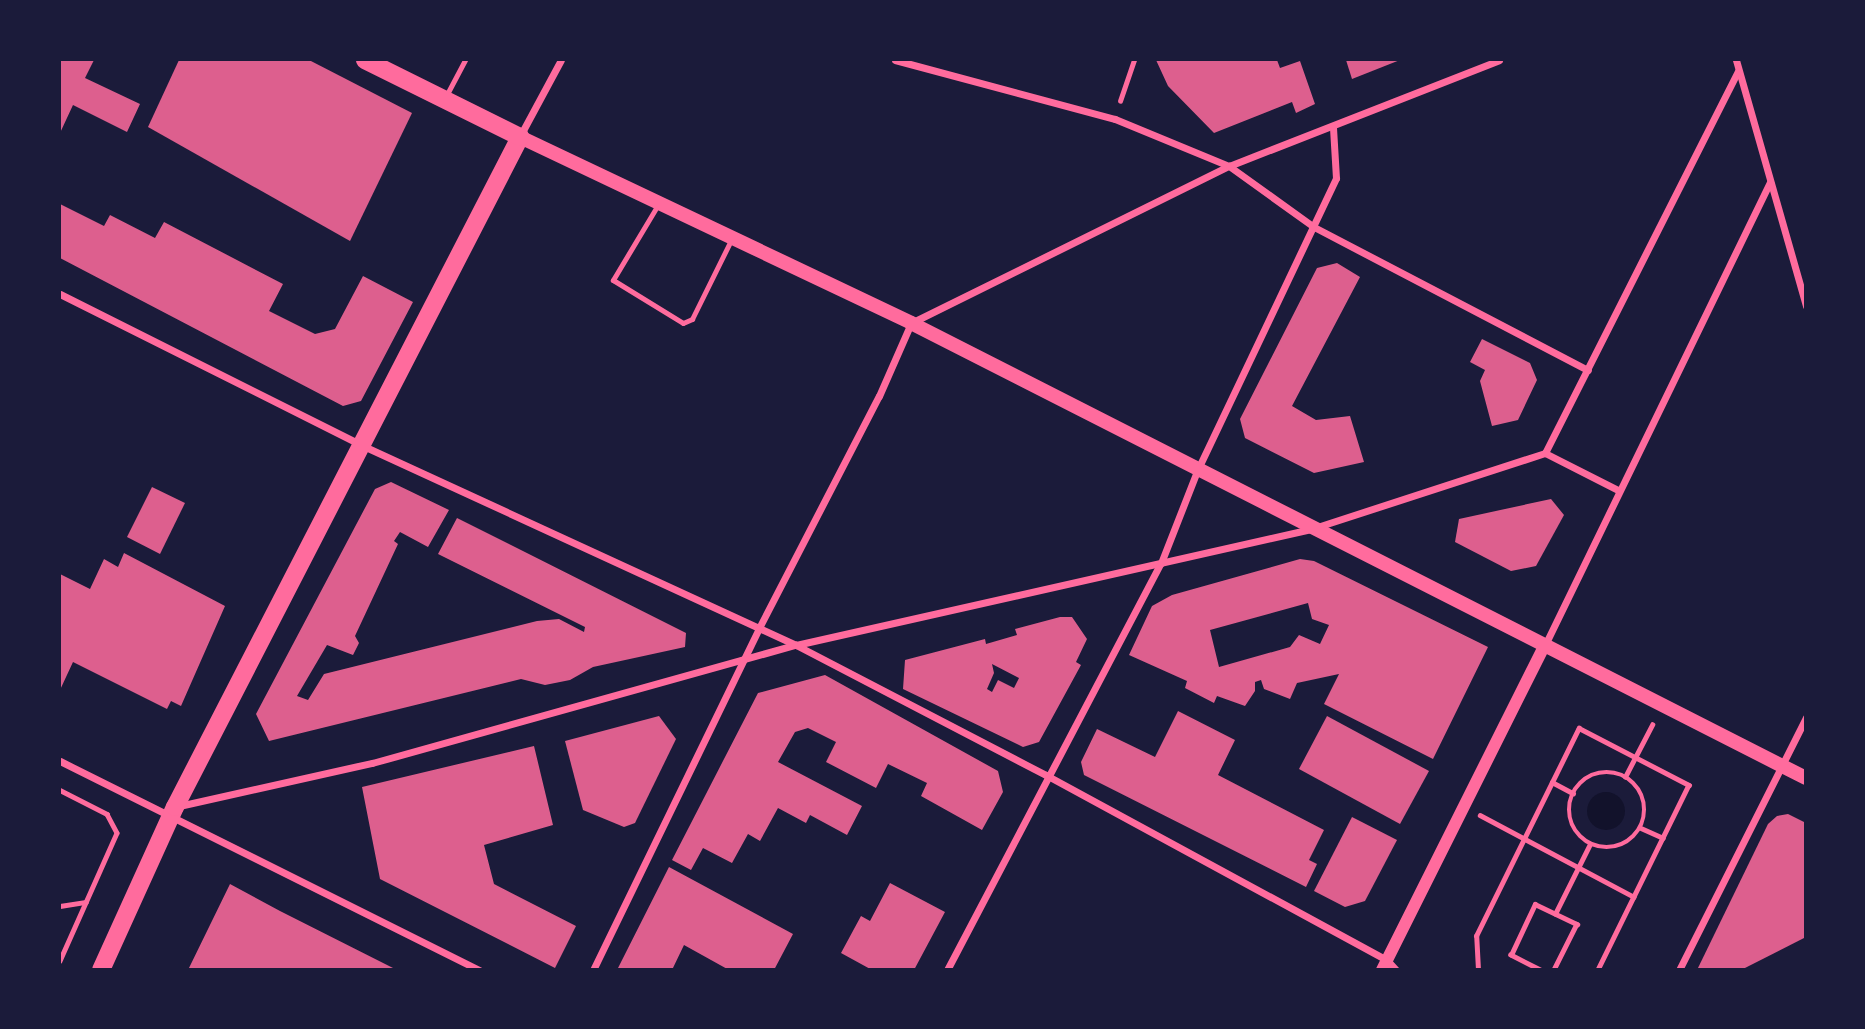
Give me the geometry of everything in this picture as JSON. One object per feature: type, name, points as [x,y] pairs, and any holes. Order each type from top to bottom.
[{"type":"main road","points":[[365,60],[731,240],[911,323],[1311,529],[1805,778]]},
{"type":"main road","points":[[101,970],[172,813],[359,444],[520,136]]},
{"type":"street","points":[[520,136],[561,60]]},
{"type":"street","points":[[895,60],[1115,118],[1229,166],[1314,227],[1588,370]]},
{"type":"street","points":[[593,970],[759,628],[879,396],[911,323],[1229,166],[1333,128],[1499,60]]},
{"type":"street","points":[[1736,60],[1805,306]]},
{"type":"street","points":[[172,813],[372,763],[796,645],[1311,529],[1545,453],[1738,71]]},
{"type":"street","points":[[947,970],[1046,775],[1161,563],[1198,471],[1336,178],[1333,128]]},
{"type":"street","points":[[60,294],[359,444],[796,645],[1046,775],[1389,966],[1770,182]]},
{"type":"street","points":[[1545,453],[1618,490]]},
{"type":"street","points":[[1679,970],[1783,766],[1805,717]]},
{"type":"street","points":[[60,761],[172,813],[480,970]]},
{"type":"lane","points":[[445,99],[465,60]]},
{"type":"lane","points":[[659,203],[613,280],[683,323],[692,319],[731,240]]},
{"type":"path","points":[[1115,118],[1134,60]]},
{"type":"path","points":[[1625,777],[1661,706]]},
{"type":"path","points":[[1478,970],[1476,936],[1579,728],[1689,785],[1598,970]]},
{"type":"path","points":[[1602,772],[1625,777],[1643,796],[1646,809],[1641,828],[1628,843],[1616,848],[1590,844],[1580,838],[1569,816],[1573,793],[1590,776],[1602,772]]},
{"type":"path","points":[[1552,782],[1573,793]]},
{"type":"path","points":[[60,790],[107,814],[116,826],[116,841],[60,961]]},
{"type":"path","points":[[1464,807],[1634,897]]},
{"type":"path","points":[[1641,828],[1663,838]]},
{"type":"path","points":[[1556,914],[1590,844]]},
{"type":"path","points":[[60,906],[87,901]]},
{"type":"path","points":[[1540,970],[1511,955],[1535,904],[1577,924],[1554,970]]},
{"type":"shaded area","points":[[1606,792],[1619,798],[1625,811],[1619,824],[1606,830],[1593,824],[1587,811],[1593,798]]},
{"type":"building","points":[[60,60],[94,60],[85,78],[140,104],[127,132],[73,105],[60,133]]},
{"type":"building","points":[[179,60],[309,60],[412,113],[350,241],[148,127]]},
{"type":"building","points":[[1156,60],[1277,60],[1280,68],[1300,61],[1315,104],[1296,113],[1292,102],[1214,133],[1168,86]]},
{"type":"building","points":[[1346,60],[1400,60],[1352,79]]},
{"type":"building","points":[[60,204],[104,226],[110,215],[155,238],[164,222],[283,284],[269,311],[315,334],[335,329],[363,276],[413,302],[361,401],[343,406],[60,258]]},
{"type":"building","points":[[1337,263],[1360,277],[1292,406],[1316,420],[1350,416],[1364,462],[1314,473],[1245,438],[1240,419],[1317,268]]},
{"type":"building","points":[[1482,339],[1530,363],[1537,380],[1518,420],[1492,426],[1480,381],[1485,370],[1470,362]]},
{"type":"building","points":[[391,482],[449,510],[428,547],[400,532],[394,541],[398,544],[355,636],[359,643],[353,655],[327,645],[297,696],[308,700],[324,674],[537,621],[559,619],[584,632],[585,627],[438,554],[457,518],[686,633],[685,647],[593,667],[570,680],[545,685],[521,679],[269,741],[256,714],[375,489]]},
{"type":"building","points":[[152,487],[185,503],[160,554],[127,537]]},
{"type":"building","points":[[1551,499],[1564,515],[1536,566],[1511,571],[1455,542],[1459,519]]},
{"type":"building","points":[[124,553],[225,606],[181,706],[171,701],[167,709],[73,662],[60,690],[60,574],[90,589],[104,559],[118,567]]},
{"type":"building","points":[[1300,559],[1314,561],[1488,647],[1433,759],[1324,704],[1339,674],[1297,683],[1290,699],[1264,689],[1261,680],[1255,682],[1255,691],[1245,706],[1217,696],[1214,703],[1185,688],[1187,681],[1129,655],[1152,606],[1172,595]],"holes":[[[1308,603],[1312,619],[1329,625],[1320,644],[1299,635],[1290,647],[1219,667],[1210,630]]]},
{"type":"building","points":[[1060,617],[1072,617],[1087,639],[1076,662],[1081,665],[1039,742],[1023,747],[903,689],[905,660],[985,639],[986,644],[1017,635],[1015,629]],"holes":[[[992,664],[1019,678],[1014,688],[998,680],[992,692],[987,689],[994,673]]]},
{"type":"building","points":[[825,675],[998,771],[1003,792],[982,830],[921,796],[927,783],[888,764],[876,788],[826,762],[836,742],[808,728],[795,732],[778,762],[862,806],[847,835],[810,815],[806,823],[778,808],[760,841],[748,834],[732,863],[703,848],[691,870],[672,860],[758,693]]},
{"type":"building","points":[[1178,711],[1235,740],[1218,775],[1324,830],[1309,860],[1317,864],[1306,887],[1084,775],[1081,762],[1097,729],[1155,757]]},
{"type":"building","points":[[659,716],[676,739],[635,823],[624,827],[583,810],[565,741]]},
{"type":"building","points":[[1327,716],[1429,771],[1400,824],[1299,769]]},
{"type":"building","points":[[534,746],[553,825],[484,845],[494,884],[576,926],[555,968],[380,879],[362,787]]},
{"type":"building","points":[[1788,814],[1806,823],[1806,937],[1741,970],[1697,970],[1768,824],[1777,816]]},
{"type":"building","points":[[1352,817],[1397,840],[1365,901],[1345,907],[1314,891]]},
{"type":"building","points":[[669,867],[793,934],[774,970],[729,970],[684,945],[672,970],[617,970]]},
{"type":"building","points":[[890,883],[945,912],[914,970],[872,970],[841,953],[861,916],[870,921]]},
{"type":"building","points":[[230,884],[280,911],[397,970],[188,970]]}]
